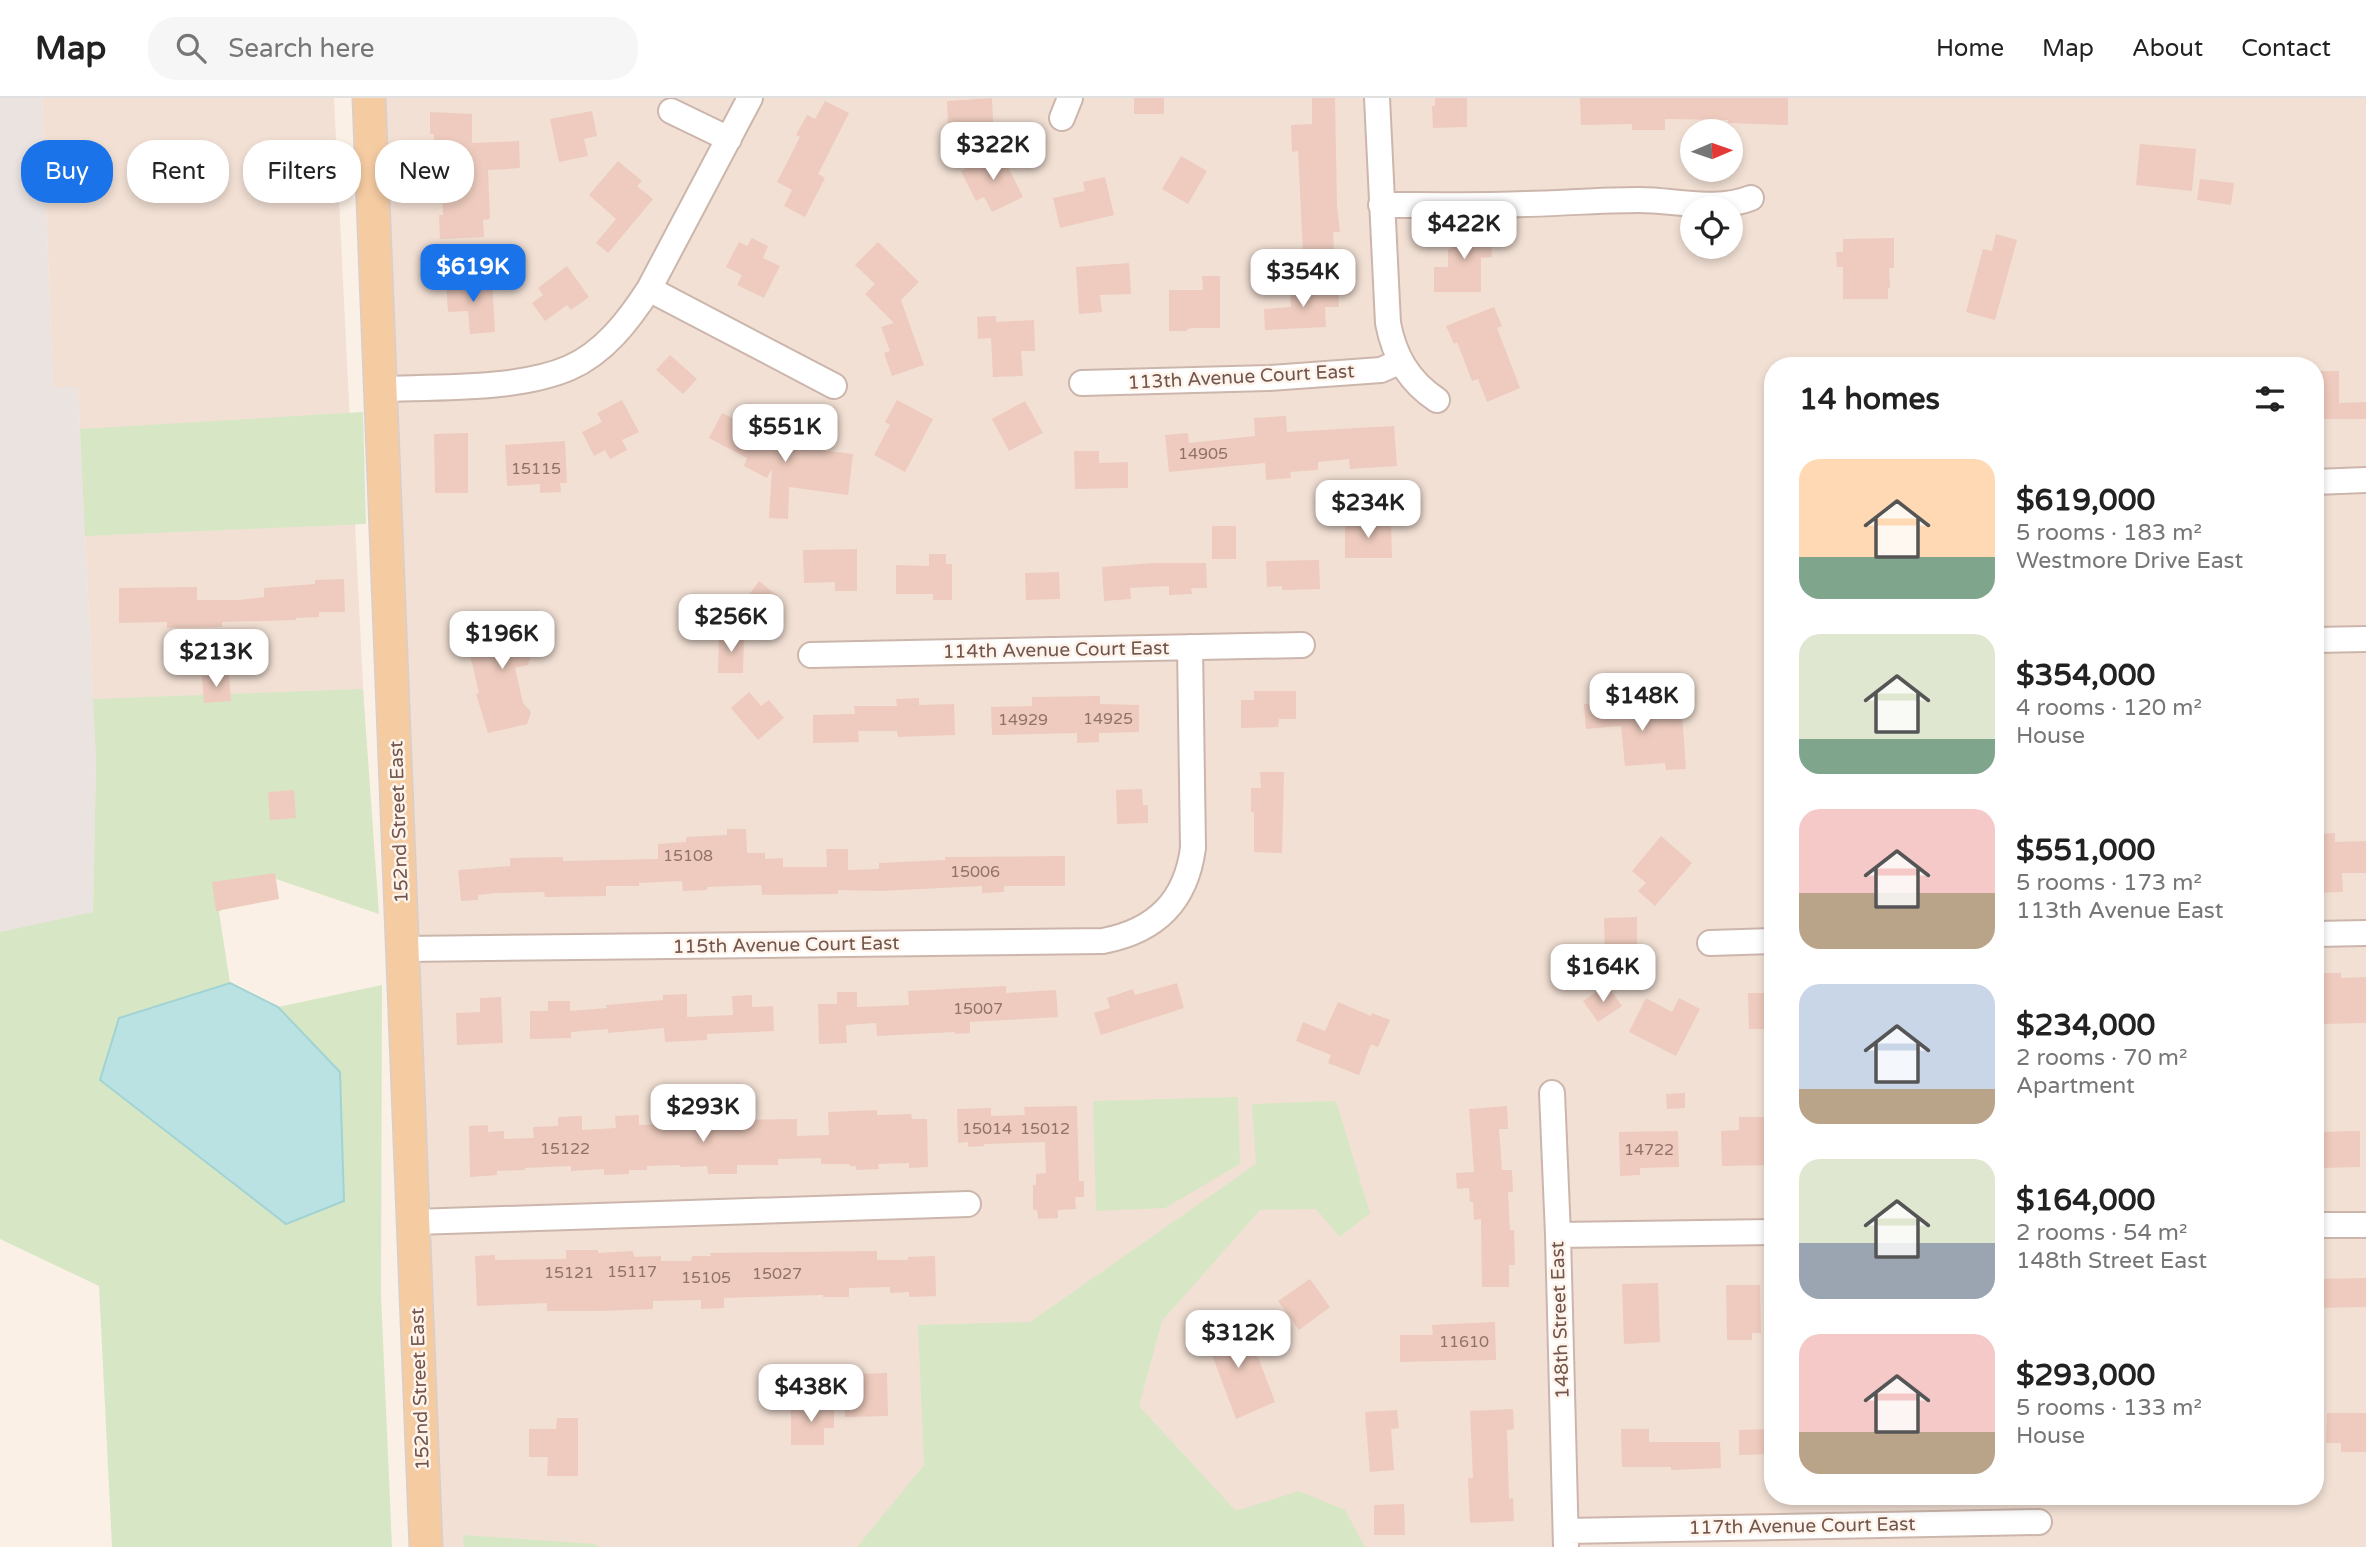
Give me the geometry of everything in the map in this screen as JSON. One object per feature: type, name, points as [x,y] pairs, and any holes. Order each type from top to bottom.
[{"type":"main road","name":"152nd Street East","points":[[369,98],[426,1547]]},
{"type":"street","points":[[381,389],[520,382],[569,368],[586,359],[615,335],[631,317],[649,289],[750,98]]},
{"type":"street","points":[[1377,98],[1388,323],[1399,362],[1429,395],[1437,400]]},
{"type":"street","points":[[671,111],[729,139]]},
{"type":"street","points":[[1381,205],[1643,200],[1723,204],[1751,198]]},
{"type":"street","points":[[649,289],[834,386]]},
{"type":"street","name":"113th Avenue Court East","points":[[1082,383],[1269,378],[1381,370],[1399,362]]},
{"type":"street","points":[[2324,482],[2366,480]]},
{"type":"street","points":[[2324,640],[2366,639]]},
{"type":"street","name":"114th Avenue Court East","points":[[811,655],[1302,645]]},
{"type":"street","name":"115th Avenue Court East","points":[[404,949],[1103,941],[1135,933],[1161,915],[1178,895],[1185,880],[1193,848],[1190,647]]},
{"type":"street","points":[[2324,933],[2366,933]]},
{"type":"street","points":[[1710,943],[1764,942]]},
{"type":"street","name":"148th Street East","points":[[1552,1093],[1566,1539]]},
{"type":"street","points":[[414,1222],[968,1204]]},
{"type":"street","points":[[2324,1226],[2366,1225]]},
{"type":"street","points":[[1558,1235],[1764,1232]]},
{"type":"street","name":"117th Avenue Court East","points":[[1566,1539],[2039,1522]]},
{"type":"shaded area","points":[[0,98],[42,98],[44,140],[21,140],[21,203],[46,203],[53,387],[78,387],[96,760],[93,912],[0,963]]},
{"type":"shaded area","points":[[42,98],[334,98],[336,140],[243,140],[243,203],[339,203],[366,746],[96,760],[78,387],[53,388],[46,203],[113,203],[113,140],[44,140]]},
{"type":"shaded area","points":[[386,98],[2366,98],[2366,1547],[434,1547],[389,203],[474,203],[474,140],[387,140]]},
{"type":"green space","points":[[363,412],[366,524],[85,536],[80,429]]},
{"type":"green space","points":[[363,689],[379,914],[267,876],[219,912],[230,983],[119,1018],[100,1080],[286,1224],[344,1201],[340,1072],[278,1007],[382,985],[381,1295],[392,1547],[112,1547],[99,1286],[0,1239],[0,932],[93,912],[96,760],[93,699]]},
{"type":"green space","points":[[1238,1097],[1240,1164],[1165,1208],[1096,1211],[1093,1101]]},
{"type":"green space","points":[[1336,1101],[1370,1213],[1340,1237],[1316,1209],[1260,1210],[1162,1321],[1139,1406],[1236,1511],[1299,1491],[1345,1510],[1365,1547],[857,1547],[924,1465],[918,1325],[1030,1322],[1256,1164],[1252,1104]]},
{"type":"green space","points":[[463,1535],[595,1544],[600,1547],[464,1547]]},
{"type":"water","points":[[230,983],[278,1007],[340,1072],[344,1201],[286,1224],[100,1080],[119,1018]]},
{"type":"building","points":[[992,98],[994,142],[949,144],[947,101]]},
{"type":"building","points":[[1134,98],[1164,98],[1164,114],[1134,114]]},
{"type":"building","points":[[1312,98],[1335,98],[1340,232],[1333,232],[1334,250],[1303,252],[1298,151],[1292,152],[1291,125],[1312,124]]},
{"type":"building","points":[[1435,98],[1467,98],[1467,127],[1433,128],[1432,106],[1435,106]]},
{"type":"building","points":[[1580,98],[1788,98],[1788,125],[1743,124],[1743,119],[1665,119],[1665,130],[1632,130],[1632,124],[1581,125]]},
{"type":"building","points":[[825,101],[849,113],[818,174],[825,178],[805,217],[784,206],[792,190],[777,182],[800,137],[796,135],[807,115],[815,119]]},
{"type":"building","points":[[592,111],[597,136],[584,139],[588,156],[559,162],[550,119]]},
{"type":"building","points":[[430,112],[472,114],[472,140],[434,140],[434,134],[430,134]]},
{"type":"building","points":[[519,141],[520,168],[488,170],[490,219],[483,220],[484,237],[440,239],[439,215],[443,215],[443,203],[474,203],[474,143]]},
{"type":"building","points":[[2140,144],[2196,149],[2192,191],[2136,185]]},
{"type":"building","points":[[1000,151],[1023,197],[992,212],[984,197],[976,201],[961,171]]},
{"type":"building","points":[[1181,156],[1207,171],[1188,204],[1162,189]]},
{"type":"building","points":[[618,161],[642,181],[637,186],[653,199],[608,253],[596,243],[616,219],[589,195]]},
{"type":"building","points":[[1105,177],[1114,215],[1060,228],[1053,198],[1085,191],[1083,182]]},
{"type":"building","points":[[2200,179],[2234,183],[2231,205],[2197,200]]},
{"type":"building","points":[[1481,224],[1481,240],[1491,240],[1492,257],[1481,258],[1481,292],[1434,292],[1434,267],[1448,267],[1448,249],[1451,249],[1450,239],[1454,239],[1454,225]]},
{"type":"building","points":[[1996,234],[2017,240],[1995,320],[1966,312],[1983,249],[1992,251]]},
{"type":"building","points":[[752,238],[768,246],[763,258],[780,266],[764,298],[737,285],[742,275],[726,267],[739,242],[747,246]]},
{"type":"building","points":[[1894,238],[1894,268],[1889,268],[1888,299],[1843,299],[1843,267],[1837,267],[1836,252],[1843,252],[1843,239]]},
{"type":"building","points":[[878,242],[919,282],[901,300],[924,365],[892,376],[884,353],[890,351],[881,327],[894,323],[865,294],[875,284],[855,265]]},
{"type":"building","points":[[1129,263],[1131,294],[1100,295],[1102,312],[1079,314],[1076,267]]},
{"type":"building","points":[[567,266],[589,297],[571,310],[567,305],[545,321],[532,303],[543,295],[538,288]]},
{"type":"building","points":[[1202,276],[1220,276],[1220,328],[1169,331],[1169,290],[1203,290]]},
{"type":"building","points":[[492,280],[495,332],[470,334],[468,311],[448,312],[446,283]]},
{"type":"building","points":[[1338,286],[1339,307],[1325,307],[1326,327],[1265,330],[1264,309],[1291,307],[1290,288]]},
{"type":"building","points":[[1494,307],[1502,326],[1497,328],[1520,388],[1487,402],[1478,379],[1472,381],[1457,342],[1454,344],[1446,326]]},
{"type":"building","points":[[996,316],[996,322],[1034,320],[1035,351],[1021,351],[1023,376],[993,377],[991,338],[978,339],[977,317]]},
{"type":"building","points":[[670,355],[697,379],[683,394],[656,370]]},
{"type":"building","points":[[2324,371],[2339,371],[2339,403],[2366,402],[2366,419],[2324,419]]},
{"type":"building","points":[[622,400],[639,432],[622,440],[627,450],[610,459],[605,450],[594,456],[582,432],[602,422],[597,413]]},
{"type":"building","points":[[897,400],[933,419],[905,472],[874,455],[890,425],[885,422]]},
{"type":"building","points":[[1025,401],[1043,433],[1009,451],[992,419]]},
{"type":"building","points":[[722,413],[788,446],[853,454],[848,495],[789,487],[788,519],[769,518],[772,469],[767,478],[744,466],[747,458],[709,438]]},
{"type":"building","points":[[1286,416],[1287,432],[1394,426],[1397,466],[1350,469],[1349,459],[1318,462],[1318,470],[1290,472],[1291,478],[1266,480],[1265,463],[1169,472],[1165,435],[1188,433],[1189,443],[1255,436],[1254,418]]},
{"type":"building","points":[[468,433],[468,493],[435,493],[434,434]]},
{"type":"building","points":[[565,441],[567,483],[560,483],[561,492],[540,493],[540,484],[507,486],[505,445]]},
{"type":"building","points":[[1074,451],[1099,451],[1099,463],[1128,462],[1128,488],[1075,489]]},
{"type":"building","points":[[1345,521],[1391,521],[1392,558],[1345,558]]},
{"type":"building","points":[[1212,526],[1236,526],[1236,559],[1212,559]]},
{"type":"building","points":[[857,549],[857,591],[835,591],[835,582],[804,583],[803,550]]},
{"type":"building","points":[[929,554],[946,554],[946,564],[952,564],[952,600],[933,600],[933,594],[896,594],[896,565],[929,566]]},
{"type":"building","points":[[1319,560],[1320,589],[1282,590],[1282,586],[1267,587],[1266,561]]},
{"type":"building","points":[[1206,563],[1207,588],[1191,588],[1192,594],[1169,595],[1169,586],[1130,588],[1131,599],[1104,601],[1102,567]]},
{"type":"building","points":[[1059,572],[1060,599],[1026,600],[1025,573]]},
{"type":"building","points":[[344,579],[345,612],[319,612],[319,617],[296,620],[222,622],[222,627],[167,628],[167,622],[119,623],[119,588],[197,587],[197,600],[239,600],[264,597],[264,588],[315,584],[315,580]]},
{"type":"building","points":[[759,581],[779,597],[760,622],[740,607]]},
{"type":"building","points":[[511,612],[534,616],[528,648],[532,652],[528,665],[515,668],[523,703],[531,712],[527,724],[488,733],[476,694],[479,693],[470,655],[476,654],[471,630],[509,621]]},
{"type":"building","points":[[719,635],[744,636],[743,673],[718,673]]},
{"type":"building","points":[[229,675],[231,701],[204,703],[202,676]]},
{"type":"building","points":[[1254,691],[1296,691],[1296,719],[1279,719],[1278,727],[1241,728],[1241,700],[1254,700]]},
{"type":"building","points":[[749,692],[761,706],[769,700],[784,718],[758,740],[731,708]]},
{"type":"building","points":[[1100,696],[1100,704],[1139,705],[1139,732],[1099,733],[1099,742],[1077,743],[1077,733],[992,735],[991,707],[1032,706],[1032,697]]},
{"type":"building","points":[[919,698],[919,705],[954,704],[955,735],[898,737],[897,731],[858,731],[859,742],[813,743],[813,715],[855,714],[854,706],[897,706],[896,699]]},
{"type":"building","points":[[1643,700],[1644,717],[1682,714],[1686,769],[1666,770],[1665,763],[1625,766],[1621,726],[1586,729],[1584,704]]},
{"type":"building","points":[[1260,772],[1284,772],[1282,853],[1254,852],[1251,788],[1261,788]]},
{"type":"building","points":[[1142,789],[1143,805],[1148,805],[1148,823],[1117,824],[1116,790]]},
{"type":"building","points":[[294,790],[296,818],[270,820],[268,792]]},
{"type":"building","points":[[727,829],[746,829],[747,853],[765,853],[765,859],[783,858],[783,867],[827,867],[826,849],[848,849],[848,870],[879,869],[879,863],[945,860],[945,857],[1065,856],[1065,886],[1004,886],[1004,892],[982,893],[982,886],[880,891],[838,890],[838,894],[762,895],[761,885],[707,887],[707,890],[683,891],[682,881],[639,883],[639,886],[606,886],[606,896],[545,897],[544,892],[495,893],[478,895],[478,900],[461,901],[458,870],[510,866],[510,858],[563,857],[563,861],[658,859],[658,844],[686,842],[686,837],[727,835]]},
{"type":"building","points":[[2335,833],[2335,842],[2366,841],[2366,873],[2342,873],[2343,892],[2324,893],[2324,834]]},
{"type":"building","points":[[1661,836],[1692,863],[1655,906],[1638,891],[1646,883],[1632,871]]},
{"type":"building","points":[[275,873],[279,899],[216,911],[212,882]]},
{"type":"building","points":[[1637,917],[1637,977],[1610,977],[1609,958],[1605,958],[1604,918]]},
{"type":"building","points":[[2324,973],[2341,973],[2341,978],[2366,977],[2366,1023],[2324,1024]]},
{"type":"building","points":[[1177,983],[1184,1008],[1101,1035],[1094,1013],[1110,1008],[1107,998],[1133,989],[1135,995]]},
{"type":"building","points":[[1607,985],[1622,1006],[1598,1022],[1583,1001]]},
{"type":"building","points":[[1006,986],[1006,993],[1056,990],[1058,1017],[970,1022],[970,1033],[955,1034],[877,1036],[876,1023],[846,1025],[847,1043],[819,1044],[818,1004],[837,1004],[837,992],[857,992],[857,1007],[909,1005],[908,991]]},
{"type":"building","points":[[1748,993],[1764,993],[1764,1029],[1749,1029]]},
{"type":"building","points":[[687,994],[687,1017],[733,1015],[732,996],[752,995],[752,1007],[773,1006],[774,1031],[707,1034],[707,1040],[665,1042],[664,1028],[608,1033],[608,1029],[571,1032],[571,1038],[530,1039],[530,1011],[548,1011],[548,1001],[570,1001],[570,1011],[663,1000],[663,995]]},
{"type":"building","points":[[501,997],[503,1043],[457,1045],[456,1013],[480,1012],[480,998]]},
{"type":"building","points":[[1646,998],[1672,1012],[1679,998],[1700,1009],[1676,1056],[1629,1032]]},
{"type":"building","points":[[1338,1002],[1371,1016],[1372,1013],[1390,1020],[1378,1047],[1371,1044],[1359,1075],[1328,1063],[1331,1055],[1296,1041],[1303,1022],[1325,1031]]},
{"type":"building","points":[[1685,1093],[1685,1108],[1667,1109],[1666,1094]]},
{"type":"building","points":[[1077,1106],[1079,1181],[1084,1181],[1084,1197],[1075,1197],[1076,1209],[1058,1210],[1058,1218],[1038,1219],[1037,1210],[1033,1210],[1036,1174],[1046,1173],[1045,1142],[968,1147],[968,1142],[958,1143],[957,1109],[991,1108],[991,1116],[1025,1115],[1024,1107]]},
{"type":"building","points":[[1507,1106],[1508,1129],[1499,1129],[1502,1170],[1512,1170],[1513,1192],[1508,1192],[1510,1230],[1514,1230],[1515,1265],[1509,1265],[1509,1287],[1482,1287],[1481,1219],[1474,1220],[1469,1188],[1457,1189],[1456,1173],[1474,1172],[1469,1109]]},
{"type":"building","points":[[877,1110],[877,1115],[911,1114],[912,1119],[927,1119],[928,1167],[909,1168],[909,1163],[878,1164],[879,1169],[856,1170],[856,1166],[849,1166],[850,1164],[821,1164],[821,1158],[778,1159],[778,1165],[737,1165],[737,1174],[708,1174],[707,1166],[680,1165],[647,1166],[647,1170],[629,1170],[629,1174],[604,1175],[604,1169],[571,1171],[571,1166],[497,1171],[497,1175],[470,1177],[469,1126],[488,1125],[488,1132],[504,1131],[504,1139],[534,1138],[533,1127],[558,1126],[558,1117],[582,1116],[582,1130],[616,1128],[615,1116],[639,1115],[639,1125],[687,1123],[687,1114],[736,1113],[736,1120],[797,1119],[797,1136],[829,1135],[828,1112]]},
{"type":"building","points":[[1739,1117],[1764,1117],[1764,1165],[1722,1166],[1721,1131],[1739,1130]]},
{"type":"building","points":[[1678,1131],[1679,1167],[1640,1168],[1640,1175],[1620,1176],[1619,1132]]},
{"type":"building","points":[[2360,1131],[2360,1167],[2324,1168],[2324,1132]]},
{"type":"building","points":[[566,1250],[598,1250],[598,1253],[633,1251],[634,1257],[661,1256],[661,1261],[691,1261],[692,1256],[711,1256],[710,1253],[877,1251],[877,1260],[908,1260],[908,1257],[935,1256],[936,1296],[909,1297],[909,1292],[890,1293],[890,1287],[849,1288],[849,1297],[823,1295],[724,1298],[724,1308],[701,1309],[701,1300],[653,1301],[653,1309],[598,1311],[547,1311],[547,1303],[477,1306],[475,1256],[495,1255],[495,1260],[566,1259]]},
{"type":"building","points":[[2366,1278],[2366,1307],[2324,1308],[2324,1279]]},
{"type":"building","points":[[1310,1279],[1330,1307],[1299,1330],[1278,1301]]},
{"type":"building","points":[[1658,1283],[1660,1342],[1624,1344],[1622,1284]]},
{"type":"building","points":[[1726,1285],[1760,1285],[1761,1333],[1752,1333],[1752,1340],[1727,1340]]},
{"type":"building","points":[[1229,1318],[1243,1354],[1255,1349],[1275,1402],[1236,1419],[1202,1328]]},
{"type":"building","points":[[1495,1322],[1496,1360],[1400,1362],[1400,1335],[1433,1335],[1432,1325]]},
{"type":"building","points":[[887,1373],[888,1416],[845,1417],[844,1374]]},
{"type":"building","points":[[791,1405],[834,1405],[834,1428],[824,1428],[824,1445],[791,1445]]},
{"type":"building","points":[[1513,1409],[1514,1429],[1507,1430],[1509,1499],[1513,1498],[1514,1521],[1470,1523],[1468,1478],[1473,1478],[1470,1411]]},
{"type":"building","points":[[1397,1410],[1399,1428],[1391,1429],[1394,1470],[1370,1472],[1365,1412]]},
{"type":"building","points":[[2327,1413],[2366,1413],[2366,1452],[2341,1452],[2341,1443],[2326,1443]]},
{"type":"building","points":[[557,1418],[578,1418],[578,1476],[547,1476],[548,1457],[529,1457],[529,1429],[556,1429]]},
{"type":"building","points":[[1621,1429],[1649,1429],[1649,1442],[1720,1442],[1721,1468],[1671,1470],[1671,1467],[1622,1467]]},
{"type":"building","points":[[1764,1429],[1764,1454],[1739,1455],[1739,1430]]},
{"type":"building","points":[[1404,1504],[1405,1535],[1374,1535],[1374,1505]]}]
